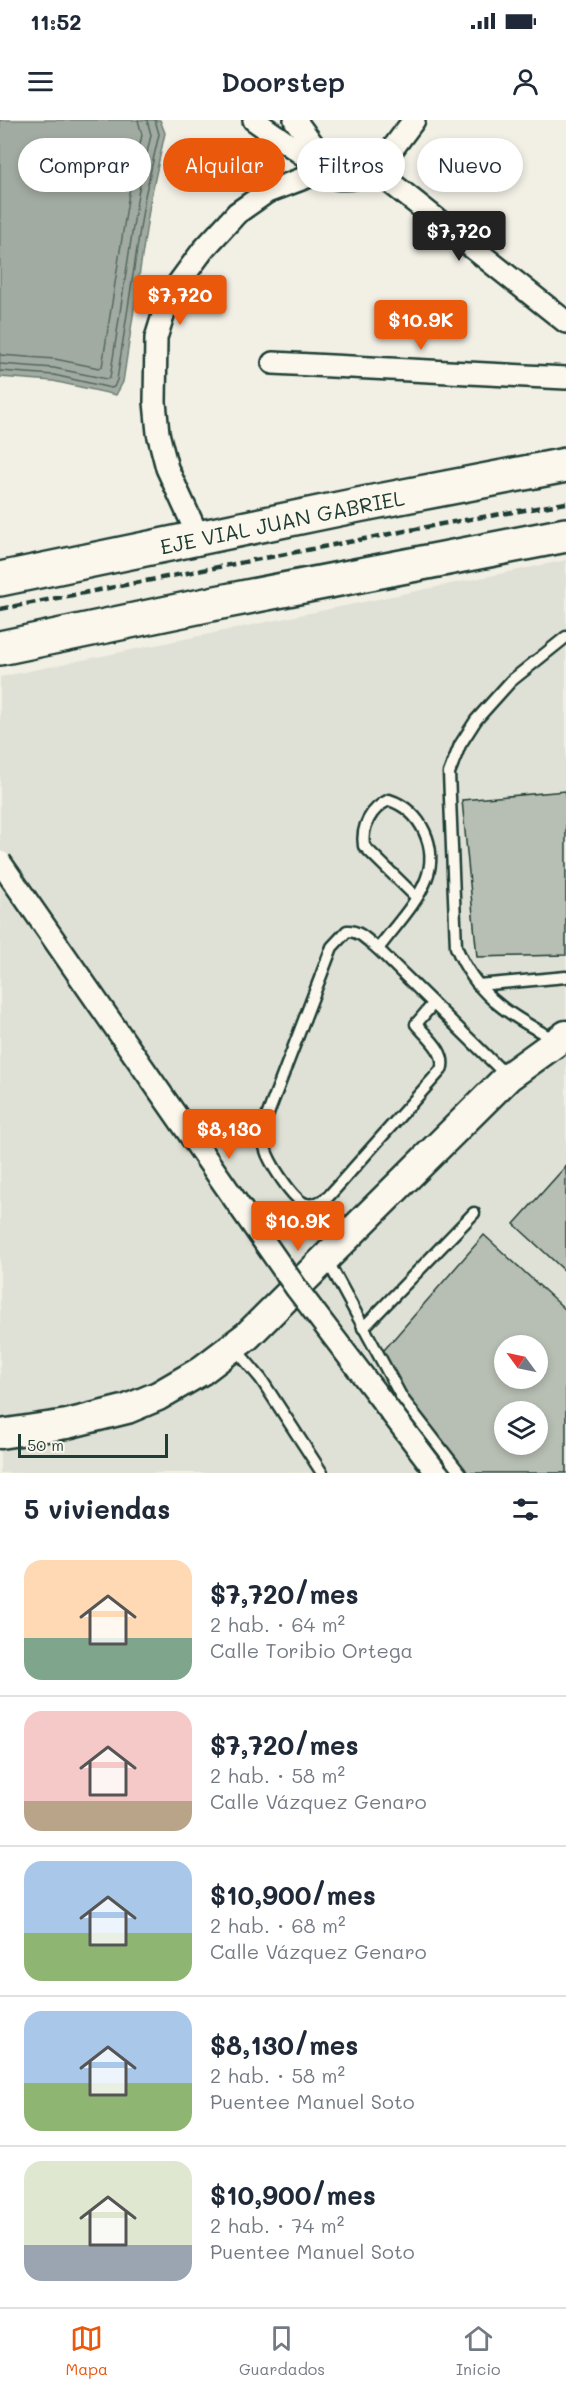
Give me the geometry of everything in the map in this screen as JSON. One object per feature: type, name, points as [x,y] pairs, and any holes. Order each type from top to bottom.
[{"type":"main road","name":"EJE VIAL JUAN GABRIEL","points":[[0,579],[566,465]]},
{"type":"main road","points":[[0,648],[216,603],[566,536]]},
{"type":"main road","points":[[0,1434],[67,1424],[127,1409],[201,1371],[247,1336],[508,1077],[561,1038]]},
{"type":"street","points":[[254,120],[297,152]]},
{"type":"street","points":[[295,120],[308,138]]},
{"type":"street","points":[[401,138],[414,120]]},
{"type":"street","points":[[199,538],[167,468],[158,433],[155,402],[156,338],[169,297],[203,249],[237,213],[267,192],[297,181]]},
{"type":"street","points":[[402,192],[566,322]]},
{"type":"street","points":[[273,363],[566,378]]},
{"type":"street","points":[[0,862],[297,1289],[437,1473]]},
{"type":"lane","points":[[561,1038],[498,1006],[467,972],[456,947],[449,773],[460,745],[476,720],[511,681],[566,637]]},
{"type":"lane","points":[[378,949],[416,897],[427,878],[429,845],[423,826],[399,803],[389,800],[378,805],[365,825],[362,836],[364,846],[416,897]]},
{"type":"lane","points":[[433,1004],[416,1024],[442,1056],[441,1070],[328,1197],[316,1204],[306,1204],[298,1200],[273,1166],[265,1148],[266,1119],[332,947],[341,934],[353,931],[378,949],[508,1077]]},
{"type":"lane","points":[[478,985],[566,977]]},
{"type":"lane","points":[[363,1328],[474,1213]]},
{"type":"lane","points":[[326,1258],[402,1398],[460,1473]]},
{"type":"lane","points":[[233,1346],[261,1379],[322,1473]]},
{"type":"shaded area","points":[[566,560],[566,1473],[0,1473],[0,677]]},
{"type":"water","points":[[0,120],[160,120],[165,133],[151,197],[123,382],[116,395],[53,381],[0,377]]},
{"type":"building","points":[[566,791],[566,955],[477,957],[462,800]]},
{"type":"building","points":[[566,1166],[566,1272],[514,1224]]},
{"type":"building","points":[[484,1235],[566,1310],[566,1473],[460,1473],[378,1357]]},
{"type":"railway","points":[[0,609],[447,523],[566,503]]}]
